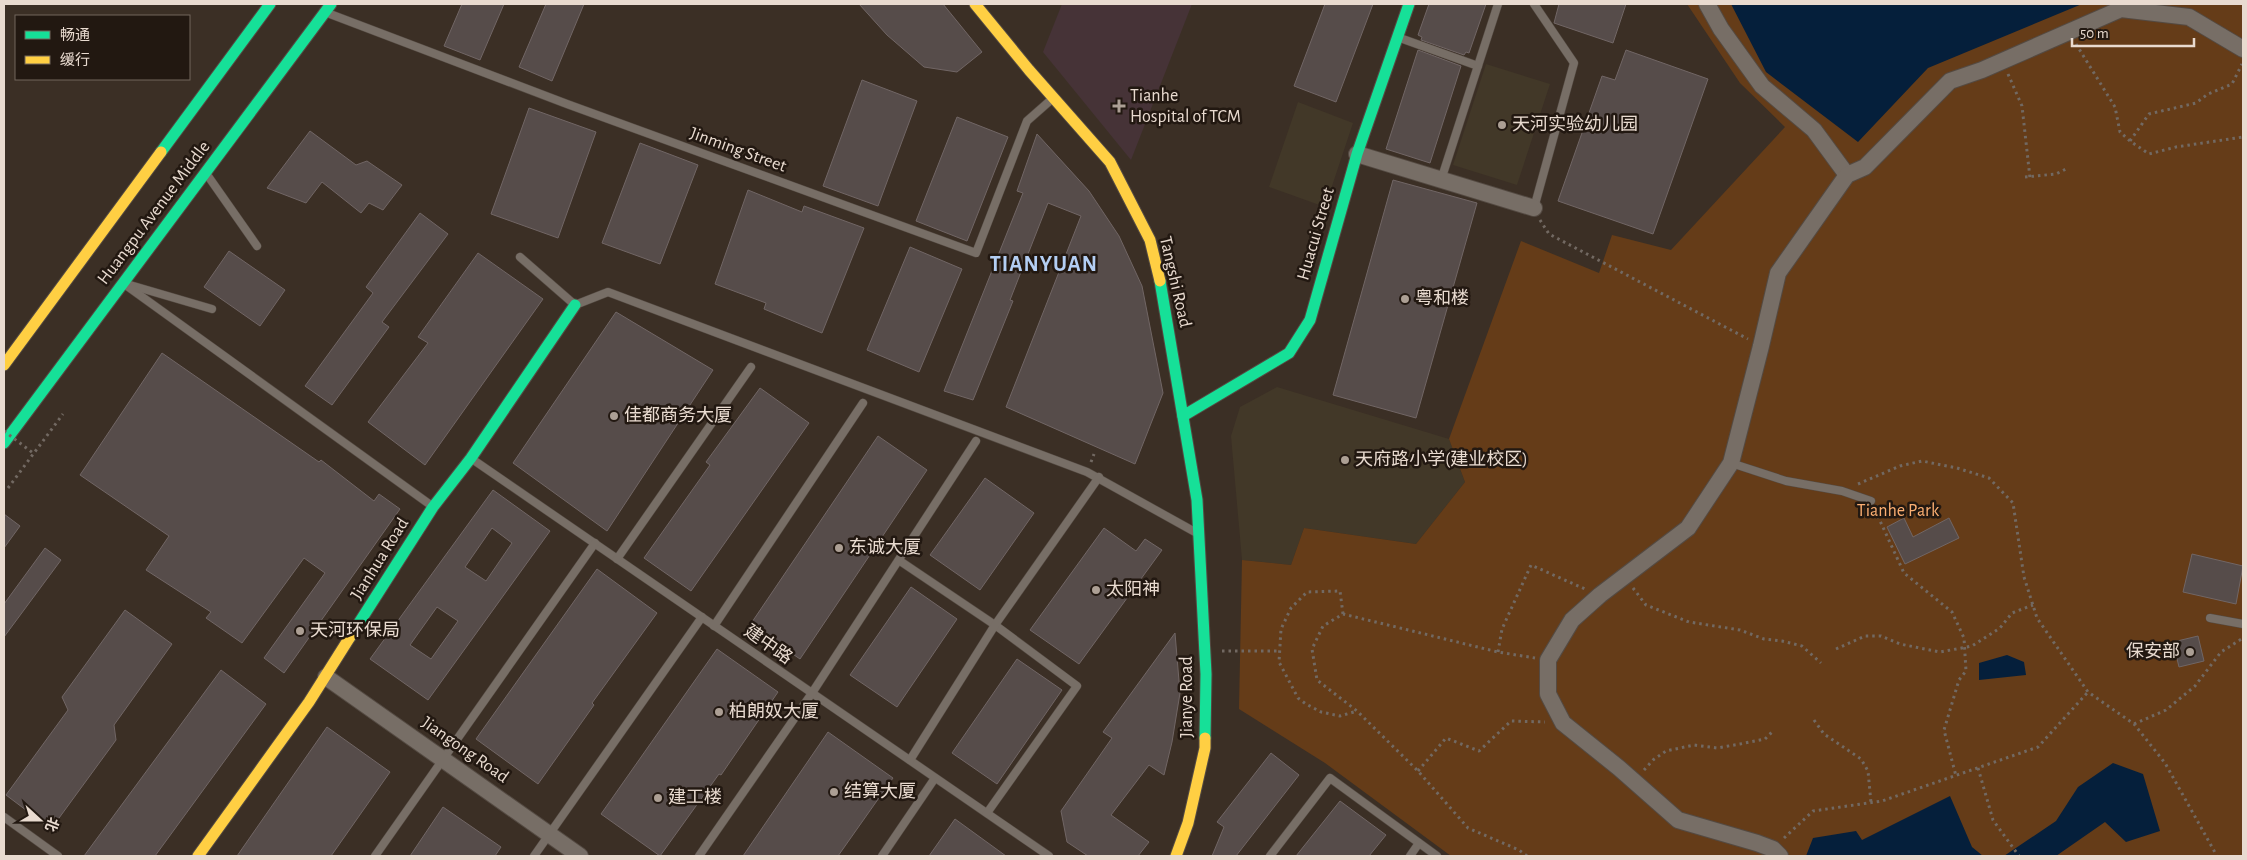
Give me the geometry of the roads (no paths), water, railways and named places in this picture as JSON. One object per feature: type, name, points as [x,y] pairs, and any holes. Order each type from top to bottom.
[{"type":"street","name":"Huangpu Avenue Middle","points":[[4,365],[270,4]]},
{"type":"street","name":"Tangshi Road","points":[[976,4],[1110,162],[1150,240],[1162,289],[1197,500],[1199,534]]},
{"type":"street","name":"Huacui Street","points":[[1183,416],[1289,353],[1310,320],[1357,154],[1409,4]]},
{"type":"street","points":[[1707,4],[1721,29],[1762,86],[1814,130],[1847,175]]},
{"type":"street","name":"Huangpu Avenue Middle","points":[[4,443],[328,8]]},
{"type":"street","points":[[1776,853],[1678,820],[1563,722],[1548,694],[1548,660],[1572,620],[1600,595],[1688,528],[1731,463],[1778,273],[1847,175],[1865,168],[1950,81],[2121,8],[2189,17],[2243,49]]},
{"type":"street","points":[[1357,154],[1534,208]]},
{"type":"street","name":"Jianhua Road","points":[[198,856],[326,677],[433,507],[471,458],[575,305]]},
{"type":"street","name":"Jianye Road","points":[[1176,856],[1188,823],[1205,748],[1205,652],[1199,534]]},
{"type":"street","name":"Jiangong Road","points":[[326,677],[580,856]]},
{"type":"lane","points":[[1441,180],[1498,4]]},
{"type":"lane","points":[[1534,4],[1574,62],[1534,208]]},
{"type":"lane","name":"Jinming Street","points":[[328,8],[558,101],[976,253],[1027,121],[1054,98]]},
{"type":"lane","points":[[1397,38],[1478,66]]},
{"type":"lane","points":[[206,172],[257,246]]},
{"type":"lane","points":[[520,257],[575,305],[608,292],[1098,478],[1199,534]]},
{"type":"lane","points":[[123,284],[212,308]]},
{"type":"lane","points":[[123,284],[433,507]]},
{"type":"lane","points":[[617,559],[751,367]]},
{"type":"lane","points":[[714,626],[863,402]]},
{"type":"lane","points":[[700,856],[900,561],[976,441]]},
{"type":"lane","name":"建中路","points":[[471,458],[987,813],[1045,855]]},
{"type":"lane","points":[[1731,463],[1786,481],[1842,491],[1871,501]]},
{"type":"lane","points":[[910,760],[995,625],[1098,478]]},
{"type":"lane","points":[[375,856],[594,543]]},
{"type":"lane","points":[[900,561],[995,625],[1077,686],[987,813]]},
{"type":"lane","points":[[534,856],[702,617]]},
{"type":"lane","points":[[2210,618],[2243,624]]},
{"type":"lane","points":[[882,856],[935,778]]},
{"type":"lane","points":[[1270,856],[1330,778],[1437,856]]},
{"type":"lane","points":[[4,817],[58,856]]},
{"type":"lane","points":[[1410,856],[1419,843]]},
{"type":"water","points":[[1731,4],[2082,4],[1928,68],[1858,142],[1766,72]]},
{"type":"water","points":[[2007,655],[2024,662],[2026,675],[1979,680],[1979,663]]},
{"type":"water","points":[[2113,763],[2143,774],[2160,831],[2126,842],[2105,822],[2056,856],[2004,856],[2056,821],[2078,787]]},
{"type":"water","points":[[1950,796],[1972,847],[1983,856],[1806,856],[1813,838],[1856,831],[1862,840]]},
{"type":"place","name":"Tianhe Hospital of TCM","points":[[1119,106]]},
{"type":"place","name":"天河实验幼儿园","points":[[1502,125]]},
{"type":"place","name":"粤和楼","points":[[1405,299]]},
{"type":"place","name":"佳都商务大厦","points":[[614,416]]},
{"type":"place","name":"天府路小学(建业校区)","points":[[1345,460]]},
{"type":"place","name":"东诚大厦","points":[[839,548]]},
{"type":"place","name":"太阳神","points":[[1096,590]]},
{"type":"place","name":"天河环保局","points":[[300,631]]},
{"type":"place","name":"保安部","points":[[2190,652]]},
{"type":"place","name":"柏朗奴大厦","points":[[719,712]]},
{"type":"place","name":"结算大厦","points":[[834,792]]},
{"type":"place","name":"建工楼","points":[[658,798]]},
{"type":"district","name":"TIANYUAN","points":[[1044,264]]},
{"type":"park label","name":"Tianhe Park","points":[[1898,511]]}]
